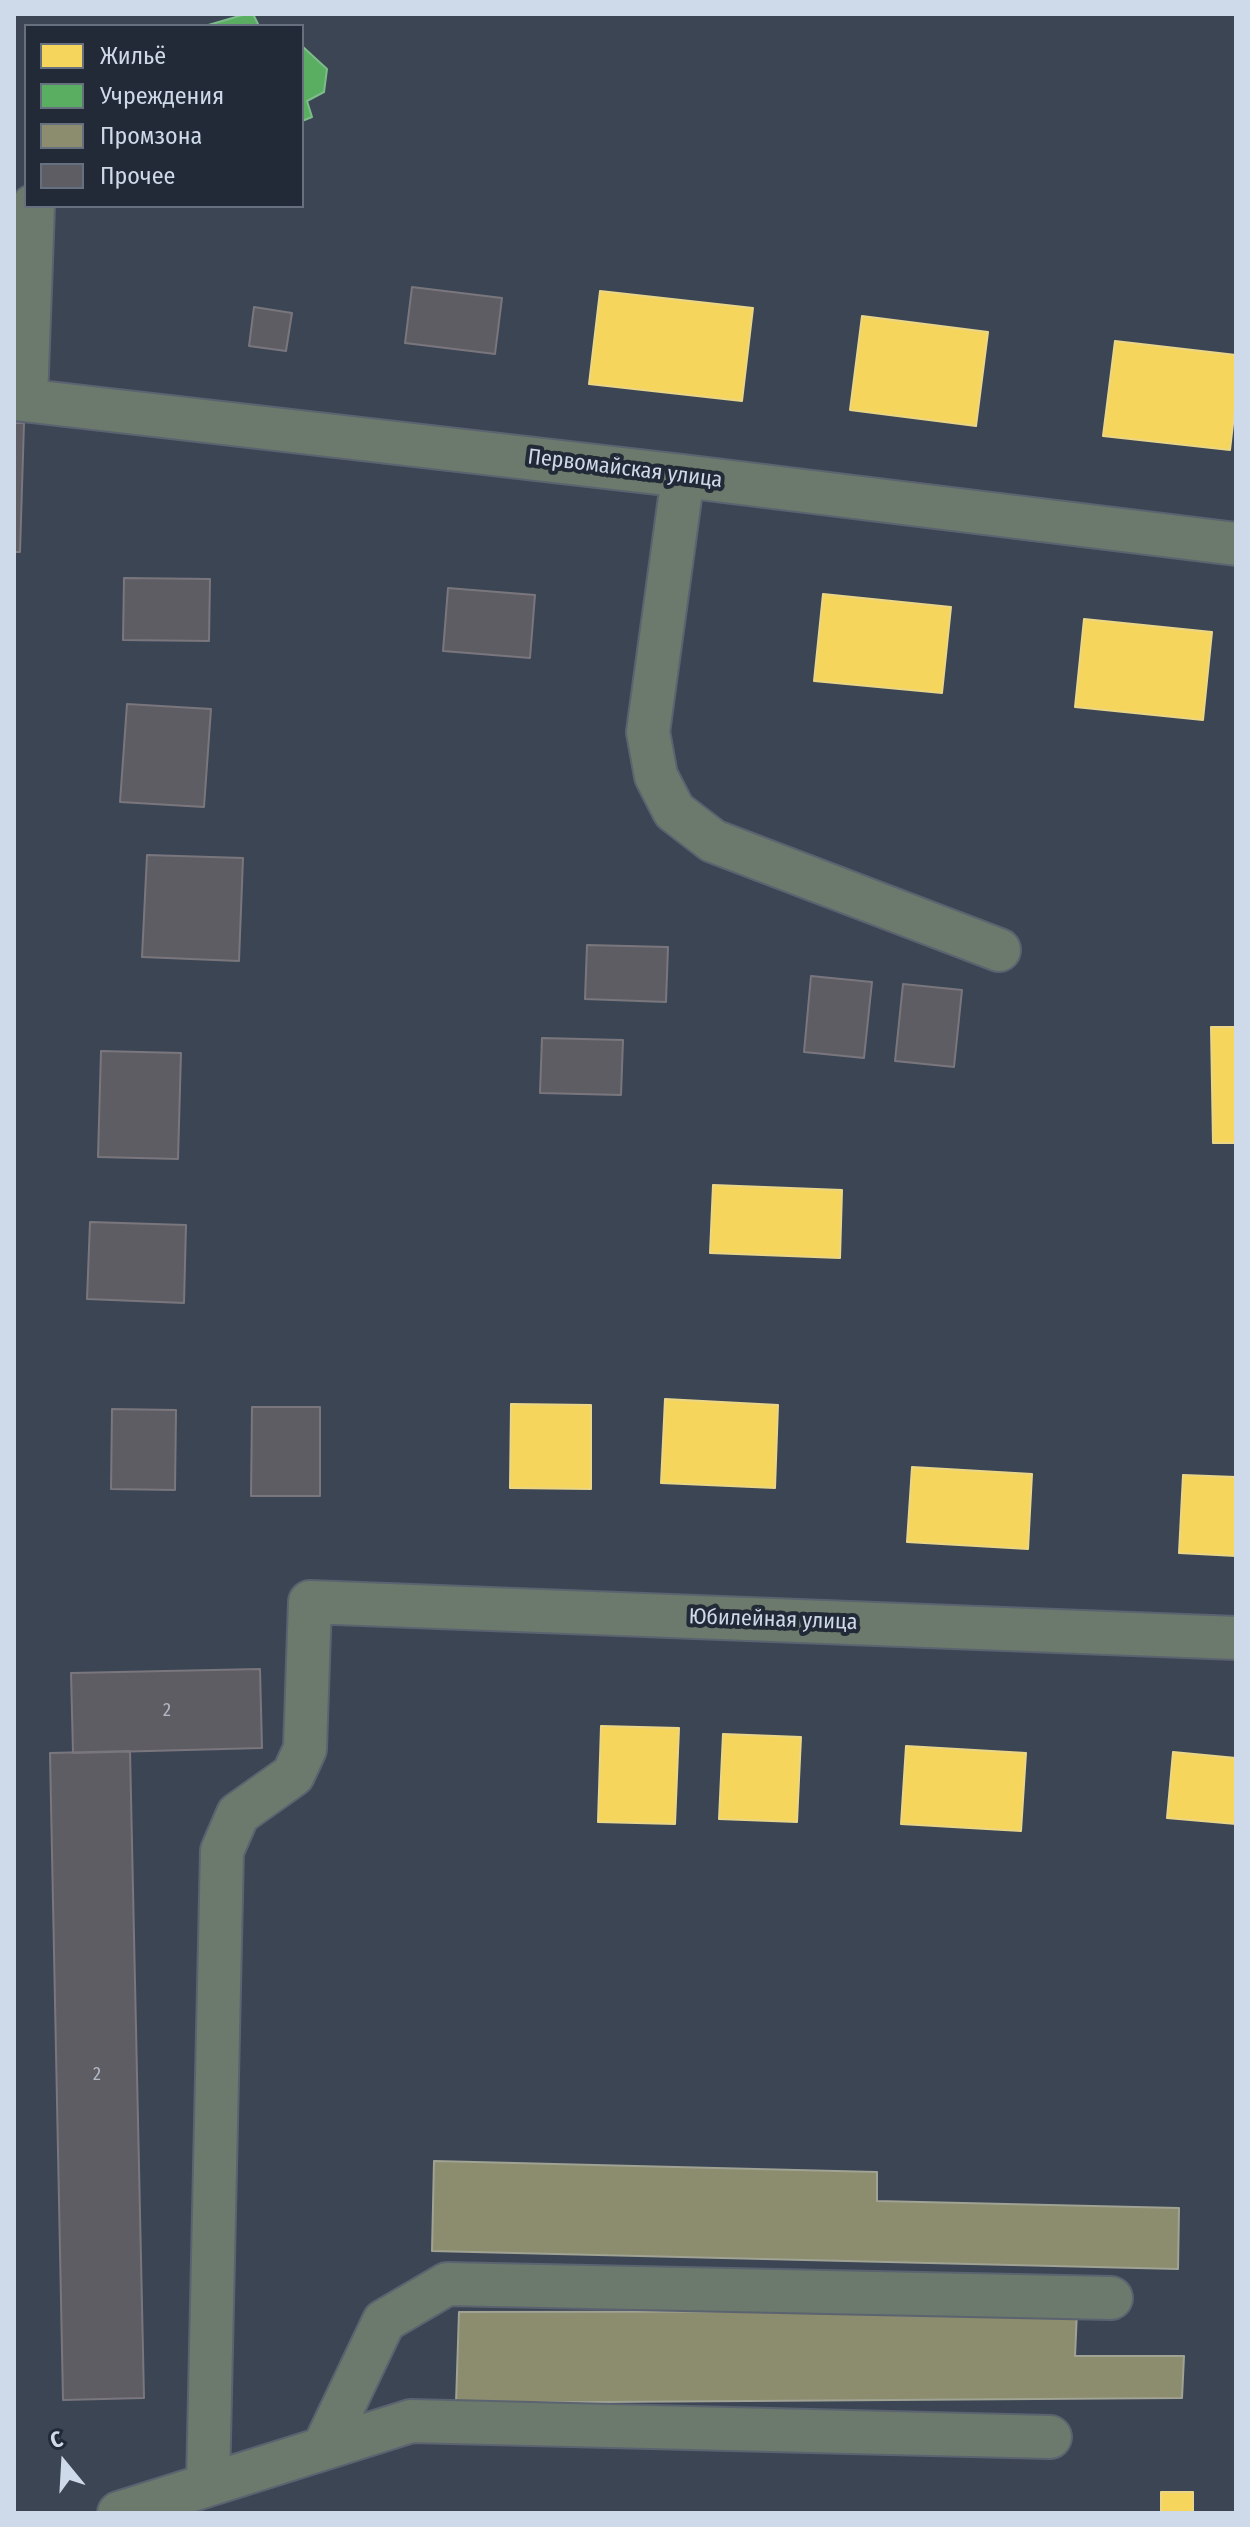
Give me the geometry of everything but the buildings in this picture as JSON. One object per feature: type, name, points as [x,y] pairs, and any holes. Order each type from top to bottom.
[{"type":"street","points":[[20,399],[33,208]]},
{"type":"street","name":"Первомайская улица","points":[[20,399],[1236,544]]},
{"type":"street","points":[[683,476],[648,732],[656,776],[674,811],[713,841],[999,950]]},
{"type":"street","name":"Юбилейная улица","points":[[208,2484],[222,1851],[238,1814],[293,1775],[305,1749],[310,1602],[1236,1638]]},
{"type":"street","points":[[324,2447],[384,2321],[447,2284],[1111,2298]]},
{"type":"street","points":[[119,2513],[411,2421],[1050,2437]]}]
